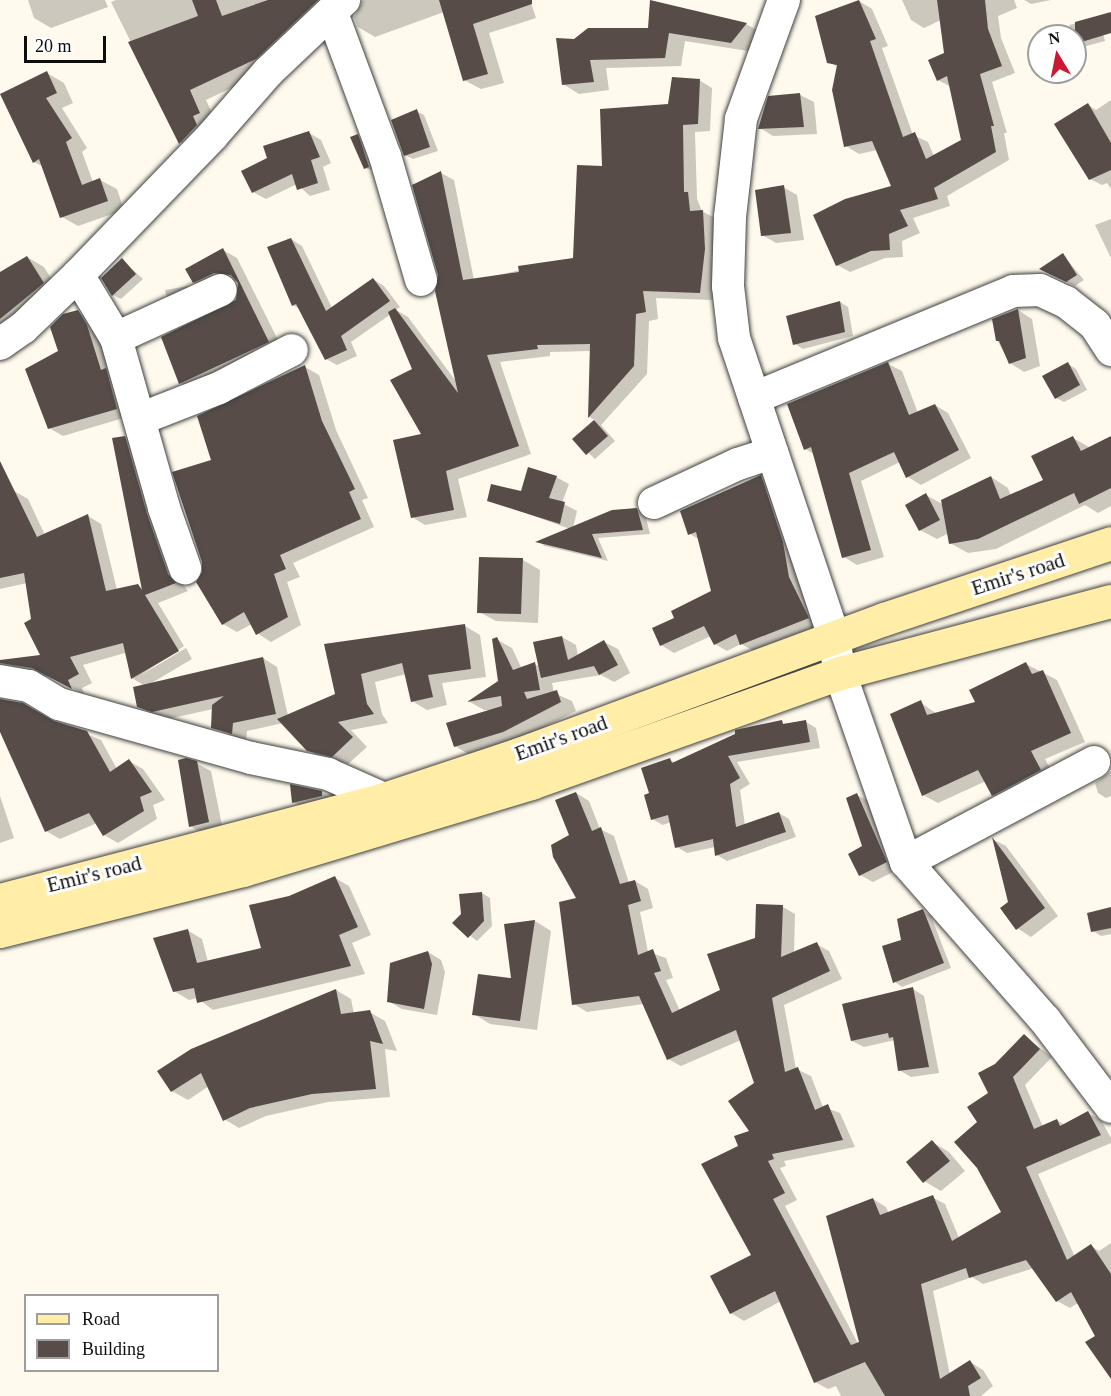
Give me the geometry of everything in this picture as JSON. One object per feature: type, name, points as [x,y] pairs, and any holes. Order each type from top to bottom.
[{"type":"main road","name":"Emir's road","points":[[0,900],[384,799],[519,754],[834,637],[1111,543]]},
{"type":"main road","name":"Emir's road","points":[[0,931],[243,870],[531,783],[840,673],[1111,601]]},
{"type":"street","points":[[784,0],[741,119],[730,216],[728,286],[734,339],[834,637],[840,673],[906,862],[1045,1020],[1111,1107]]},
{"type":"street","points":[[0,344],[23,328],[78,275],[212,136],[268,72],[338,6],[421,280]]},
{"type":"street","points":[[78,275],[116,338],[164,508],[185,568]]},
{"type":"street","points":[[116,338],[221,290]]},
{"type":"street","points":[[754,398],[1013,291],[1040,290],[1066,302],[1095,325],[1111,350]]},
{"type":"street","points":[[140,419],[219,388],[292,350]]},
{"type":"street","points":[[654,503],[738,464],[772,453]]},
{"type":"street","points":[[0,681],[29,686],[59,704],[251,758],[328,774],[384,799]]},
{"type":"street","points":[[906,862],[1094,762]]},
{"type":"building","points":[[192,0],[216,0],[222,16],[268,0],[318,0],[256,59],[190,90],[200,113],[193,116],[197,125],[179,144],[128,42],[198,16]]},
{"type":"building","points":[[439,0],[532,0],[532,4],[473,24],[488,74],[463,81]]},
{"type":"building","points":[[650,0],[747,23],[731,43],[669,33],[665,58],[590,60],[594,82],[562,85],[556,38],[574,39],[588,28],[648,28]]},
{"type":"building","points":[[859,0],[876,39],[870,41],[903,137],[915,132],[926,159],[961,140],[947,76],[937,81],[928,60],[944,53],[937,0],[985,0],[988,29],[1002,66],[980,74],[994,126],[991,126],[996,152],[934,188],[938,199],[900,210],[908,226],[889,234],[890,250],[871,251],[836,266],[813,215],[845,199],[891,186],[872,141],[844,147],[832,90],[837,65],[827,63],[815,16]]},
{"type":"building","points":[[1111,12],[1111,33],[1087,40],[1087,24],[1075,24],[1075,22]]},
{"type":"building","points":[[47,71],[57,93],[46,98],[72,138],[66,142],[82,185],[100,178],[108,201],[60,218],[39,159],[33,163],[0,94]]},
{"type":"building","points":[[672,77],[700,79],[698,124],[683,125],[684,192],[688,192],[690,211],[703,210],[705,249],[700,293],[643,291],[646,312],[636,314],[634,366],[588,418],[590,344],[537,345],[538,349],[487,355],[519,446],[446,471],[454,510],[411,518],[393,440],[421,434],[390,380],[412,369],[388,312],[395,308],[458,393],[435,291],[438,275],[412,185],[441,171],[463,280],[519,272],[518,266],[573,258],[577,165],[602,166],[600,109],[668,104]]},
{"type":"building","points":[[800,93],[804,127],[758,129],[768,96]]},
{"type":"building","points":[[1088,103],[1111,143],[1111,170],[1089,180],[1054,124]]},
{"type":"building","points":[[417,109],[430,147],[404,156],[391,120]]},
{"type":"building","points":[[309,131],[320,157],[311,160],[318,183],[297,190],[292,174],[252,193],[241,171],[267,158],[263,146]]},
{"type":"building","points":[[358,134],[369,167],[364,169],[350,137]]},
{"type":"building","points":[[784,185],[791,233],[761,236],[755,190]]},
{"type":"building","points":[[291,238],[326,311],[373,278],[390,301],[341,336],[347,350],[325,360],[296,304],[292,306],[267,247]]},
{"type":"building","points":[[223,248],[269,342],[179,384],[161,337],[236,300],[238,283],[231,275],[214,273],[193,283],[185,269]]},
{"type":"building","points":[[1063,253],[1077,275],[1066,282],[1039,269]]},
{"type":"building","points":[[27,256],[44,283],[0,319],[0,272]]},
{"type":"building","points":[[122,258],[136,274],[112,296],[101,278]]},
{"type":"building","points":[[840,301],[845,332],[793,345],[786,316]]},
{"type":"building","points":[[1018,309],[1026,358],[1009,364],[999,341],[996,341],[992,319]]},
{"type":"building","points":[[78,310],[87,325],[101,370],[106,368],[117,409],[48,429],[25,369],[58,351],[50,327],[63,314]]},
{"type":"building","points":[[888,362],[909,415],[935,404],[959,450],[906,478],[894,452],[849,473],[871,550],[842,558],[811,447],[804,450],[787,404]]},
{"type":"building","points":[[1068,362],[1080,385],[1055,399],[1042,376]]},
{"type":"building","points":[[305,365],[322,421],[355,489],[349,492],[361,519],[280,555],[286,569],[274,574],[288,617],[256,635],[244,612],[222,625],[196,582],[202,572],[202,562],[172,472],[211,460],[197,416]]},
{"type":"building","points":[[594,420],[608,436],[586,455],[572,439]]},
{"type":"building","points":[[125,436],[147,514],[168,574],[176,583],[145,595],[179,651],[131,679],[123,643],[70,657],[79,674],[68,680],[72,689],[32,668],[0,663],[0,660],[40,655],[24,623],[31,619],[24,573],[0,578],[0,461],[37,537],[88,514],[106,591],[138,584],[142,590],[112,438]]},
{"type":"building","points":[[1073,436],[1081,451],[1111,436],[1111,488],[1079,504],[1074,493],[978,539],[949,544],[941,500],[991,476],[1000,499],[1043,480],[1031,456]]},
{"type":"building","points":[[528,467],[557,476],[549,498],[565,502],[560,524],[487,501],[491,484],[521,491]]},
{"type":"building","points":[[761,475],[783,542],[789,577],[809,618],[740,645],[736,634],[714,645],[704,626],[660,646],[652,628],[674,618],[671,611],[711,591],[696,532],[688,535],[680,511]]},
{"type":"building","points":[[926,493],[940,520],[919,531],[905,505]]},
{"type":"building","points":[[637,508],[643,530],[592,534],[602,558],[535,542],[612,510]]},
{"type":"building","points":[[479,557],[523,558],[521,614],[477,613]]},
{"type":"building","points":[[465,624],[471,669],[428,675],[433,697],[411,702],[402,663],[361,674],[367,704],[374,714],[338,722],[353,737],[332,757],[307,751],[277,719],[335,694],[324,644]]},
{"type":"building","points":[[562,636],[568,660],[604,640],[618,665],[599,675],[594,666],[541,678],[533,642]]},
{"type":"building","points":[[497,637],[513,670],[535,662],[540,690],[524,692],[527,699],[557,690],[561,702],[503,732],[454,747],[446,723],[502,706],[501,696],[467,702],[498,681],[492,639]]},
{"type":"building","points":[[263,657],[276,714],[233,723],[232,734],[211,728],[212,705],[224,696],[152,712],[137,707],[133,687]]},
{"type":"building","points":[[1026,662],[1032,674],[1043,670],[1071,733],[1031,751],[1041,770],[992,796],[978,770],[922,796],[890,714],[921,700],[927,715],[975,702],[969,690]]},
{"type":"building","points":[[0,699],[23,703],[54,721],[87,731],[110,772],[129,759],[152,792],[140,797],[144,811],[103,836],[89,813],[45,832],[0,732]]},
{"type":"building","points":[[782,720],[783,724],[806,720],[810,742],[728,756],[740,778],[730,784],[736,827],[779,812],[786,832],[715,856],[713,839],[675,848],[668,815],[651,820],[644,795],[649,793],[641,768],[670,758],[672,763],[735,734],[735,730]]},
{"type":"building","points":[[186,758],[197,761],[209,822],[189,827],[178,760]]},
{"type":"building","points":[[290,784],[322,791],[322,796],[292,803]]},
{"type":"building","points":[[576,792],[592,831],[601,827],[620,884],[635,880],[641,901],[628,905],[638,955],[653,949],[661,971],[654,973],[672,1013],[720,990],[707,954],[755,938],[756,904],[783,905],[781,957],[817,942],[830,971],[772,998],[785,1072],[798,1067],[815,1110],[828,1104],[843,1140],[772,1154],[774,1159],[768,1161],[785,1193],[773,1199],[851,1345],[859,1342],[826,1216],[873,1198],[880,1215],[933,1195],[952,1241],[1001,1212],[977,1168],[954,1142],[977,1122],[967,1107],[988,1093],[978,1073],[995,1064],[1024,1034],[1040,1049],[1013,1077],[1034,1129],[1057,1119],[1060,1126],[1088,1111],[1101,1135],[1026,1167],[1067,1260],[1091,1244],[1111,1274],[1111,1379],[1085,1342],[1095,1336],[1071,1292],[1056,1302],[1026,1260],[969,1278],[966,1268],[921,1284],[940,1379],[970,1360],[981,1378],[968,1386],[970,1396],[885,1396],[865,1362],[814,1383],[775,1291],[730,1314],[710,1276],[751,1255],[701,1164],[738,1146],[734,1136],[749,1131],[728,1101],[754,1083],[736,1030],[667,1060],[639,996],[572,1005],[559,902],[576,898],[553,857],[551,845],[569,835],[555,800]]},
{"type":"building","points":[[857,793],[887,862],[859,876],[848,854],[862,846],[846,798]]},
{"type":"building","points":[[992,837],[1045,908],[1016,930],[1000,908],[1008,902]]},
{"type":"building","points":[[335,876],[358,927],[339,935],[351,966],[197,1003],[194,988],[173,992],[153,938],[188,929],[197,963],[261,948],[249,905],[289,896]]},
{"type":"building","points":[[482,892],[484,921],[468,938],[452,923],[461,914],[459,894]]},
{"type":"building","points":[[1111,907],[1111,928],[1091,932],[1087,913]]},
{"type":"building","points":[[923,909],[944,963],[893,983],[882,946],[901,940],[897,919]]},
{"type":"building","points":[[535,920],[520,1021],[472,1015],[478,974],[511,978],[504,924]]},
{"type":"building","points":[[428,951],[432,964],[424,1009],[387,1002],[390,963]]},
{"type":"building","points":[[913,987],[929,1067],[898,1071],[893,1037],[889,1038],[888,1033],[851,1041],[842,1004]]},
{"type":"building","points":[[336,989],[341,1014],[370,1010],[383,1044],[370,1041],[376,1089],[312,1094],[250,1108],[223,1121],[201,1073],[171,1092],[157,1071],[191,1049]]},
{"type":"building","points":[[932,1140],[950,1161],[923,1183],[906,1162]]}]
